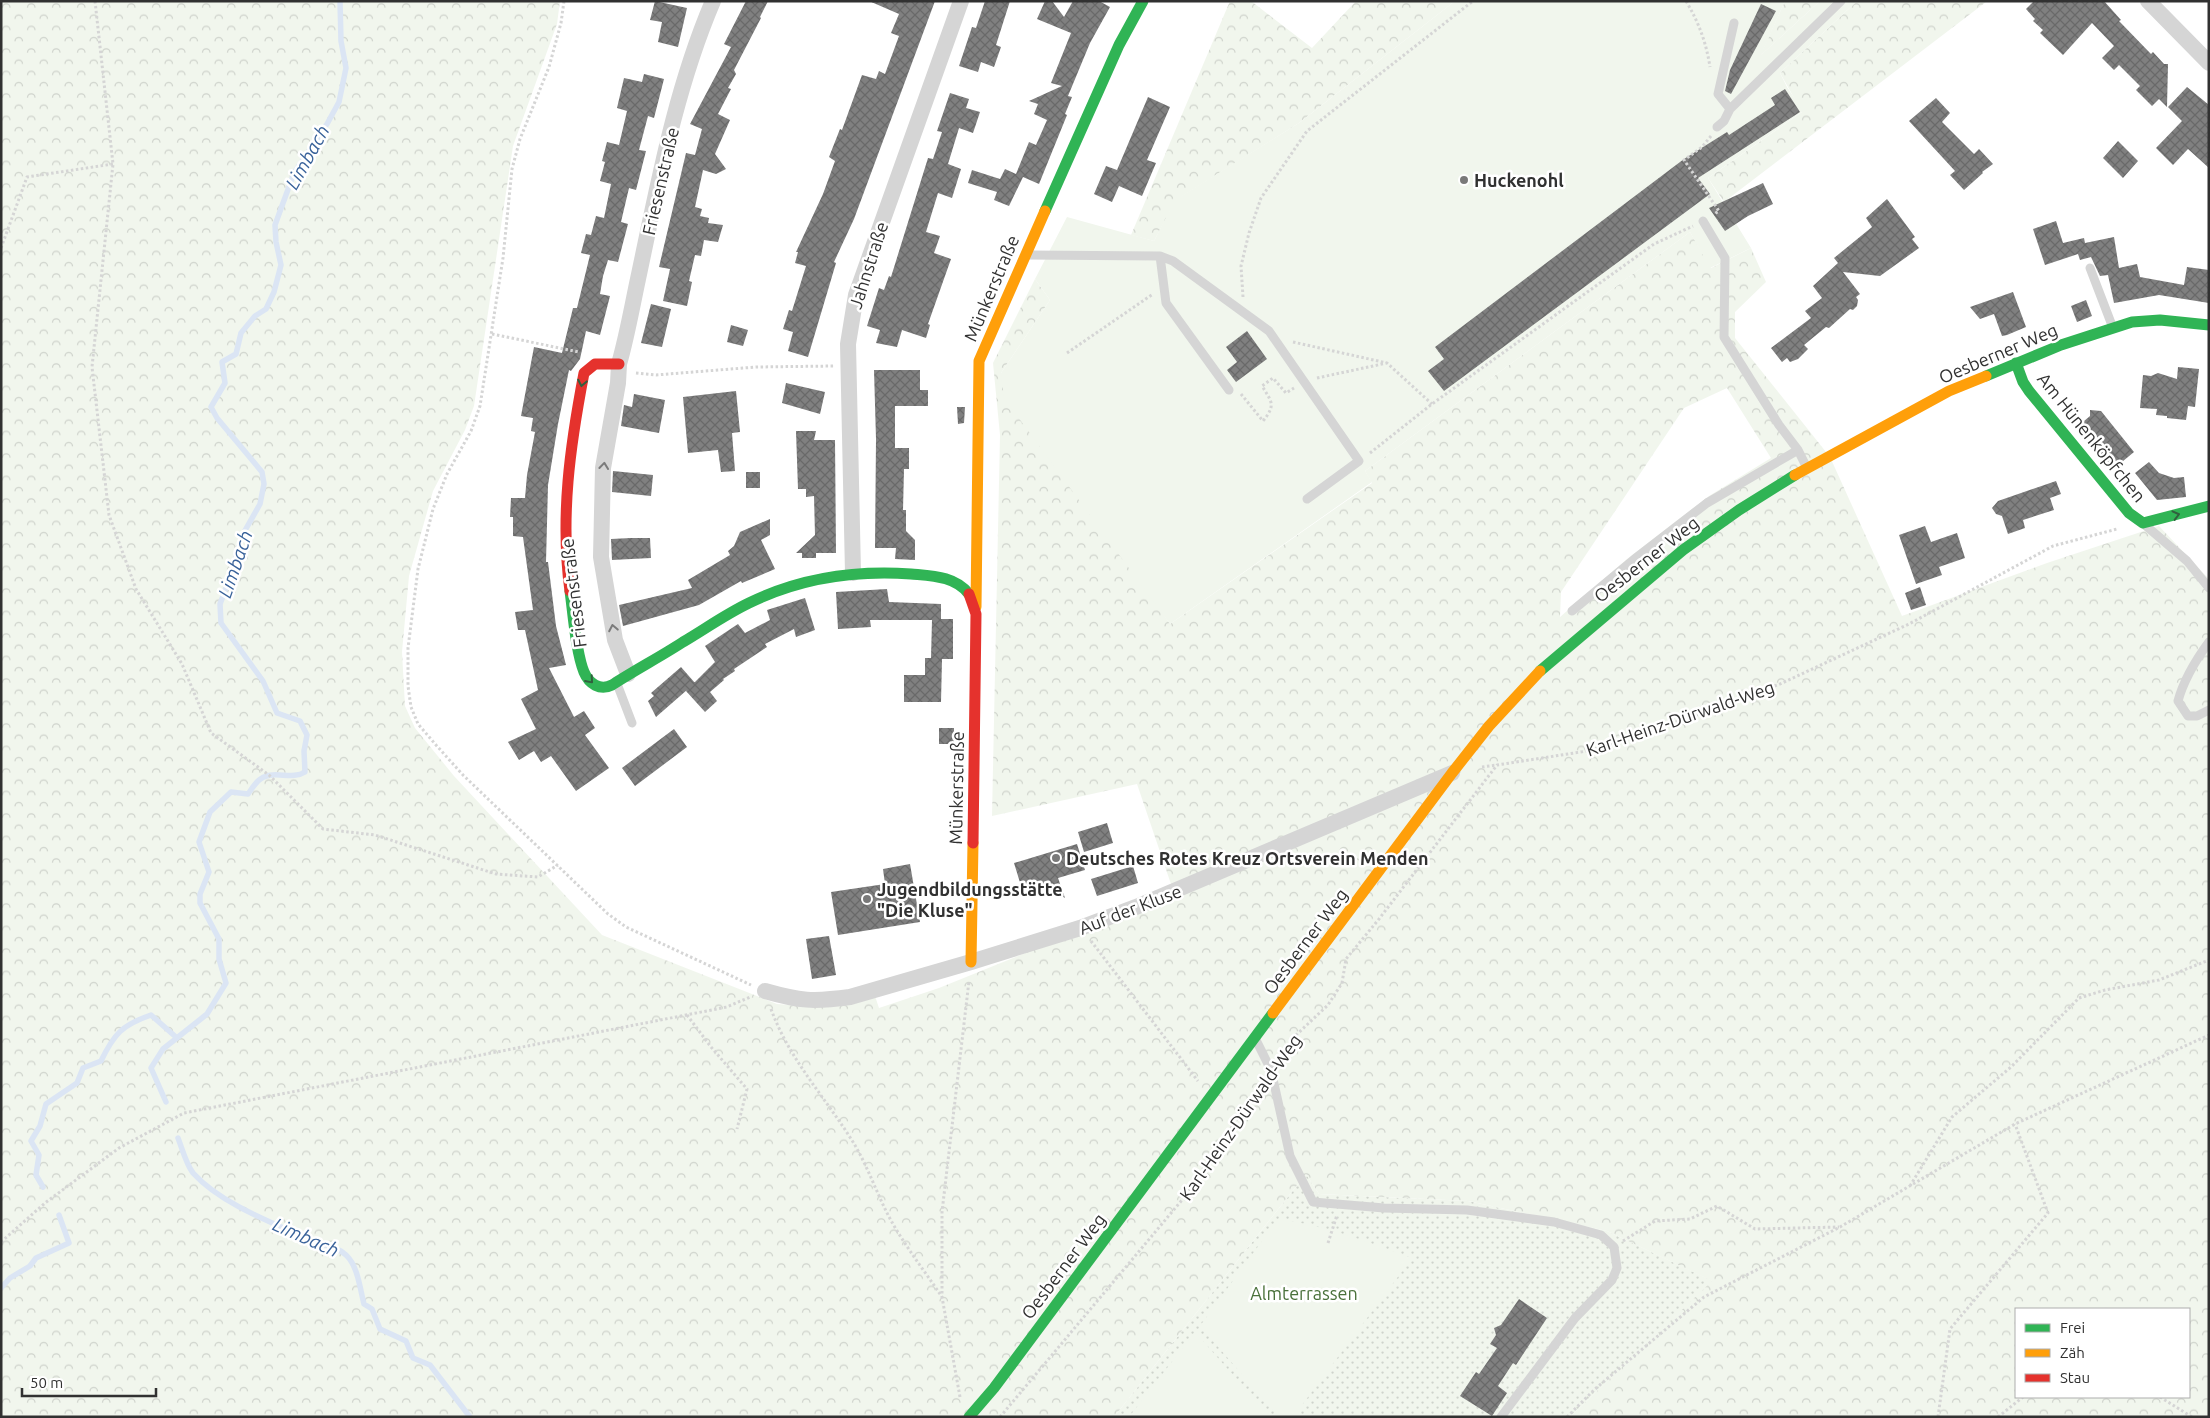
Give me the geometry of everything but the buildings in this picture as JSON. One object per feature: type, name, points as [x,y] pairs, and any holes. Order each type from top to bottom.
[{"type":"street","name":"Friesenstraße","points":[[595,364],[584,373],[572,430],[565,539],[568,579],[584,672],[591,683],[598,688],[617,681],[616,640],[601,557],[603,468],[619,367],[679,97],[700,31],[713,1]]},
{"type":"street","name":"Jahnstraße","points":[[852,573],[850,366],[848,344],[856,295],[961,1]]},
{"type":"street","name":"Münkerstraße","points":[[971,962],[978,370],[985,345],[1024,255],[1119,45],[1143,1]]},
{"type":"street","points":[[2148,1],[2209,63]]},
{"type":"street","name":"Oesberner Weg","points":[[969,1417],[994,1388],[1039,1328],[1452,772],[1489,726],[1540,671],[1629,594],[1707,533],[1807,468],[1949,391],[2016,362],[2132,322],[2160,320],[2209,325]]},
{"type":"street","name":"Am Hünenköpfchen","points":[[2016,362],[2023,382],[2029,391],[2129,513],[2143,523],[2209,506]]},
{"type":"street","points":[[595,364],[619,367]]},
{"type":"street","points":[[617,681],[650,663],[742,606],[771,591],[828,575],[907,573],[949,580],[966,590],[975,609]]},
{"type":"street","name":"Auf der Kluse","points":[[765,991],[795,1000],[817,1001],[850,997],[1080,928],[1182,889],[1291,840],[1452,772]]},
{"type":"lane","points":[[1717,127],[1724,121],[1730,110],[1841,1]]},
{"type":"lane","points":[[1730,110],[1718,94],[1734,23]]},
{"type":"lane","points":[[1703,221],[1726,258],[1724,337],[1779,425],[1798,450],[1807,468]]},
{"type":"lane","points":[[1024,255],[1160,256],[1173,261],[1268,331],[1359,462],[1307,499]]},
{"type":"lane","points":[[1160,256],[1166,303],[1229,390]]},
{"type":"lane","points":[[2090,268],[2113,328]]},
{"type":"lane","points":[[1572,611],[1637,557],[1707,503],[1798,450]]},
{"type":"lane","points":[[2143,523],[2187,560],[2209,588]]},
{"type":"lane","points":[[2209,642],[2194,662],[2182,686],[2178,702],[2188,716],[2197,716],[2209,710]]},
{"type":"lane","points":[[617,681],[632,723]]},
{"type":"lane","points":[[1254,1038],[1271,1070],[1290,1156],[1313,1202],[1340,1206],[1467,1210],[1554,1222],[1601,1236],[1614,1247],[1617,1268],[1612,1280],[1575,1318],[1501,1417]]},
{"type":"path","points":[[95,1],[113,164],[92,367],[108,515],[136,589],[182,664],[211,733],[269,775],[323,829],[375,835],[496,874],[538,877],[558,865]]},
{"type":"path","points":[[564,1],[561,23],[549,67],[520,138],[512,169],[492,334],[480,406],[471,431],[447,474],[437,500],[418,569],[408,648],[410,700],[418,724],[463,776],[608,914],[626,927],[765,991],[778,1028],[796,1062],[861,1155],[892,1224],[942,1297]]},
{"type":"path","points":[[1246,315],[1241,266],[1249,232],[1261,198],[1308,132],[1473,1]]},
{"type":"path","points":[[1686,1],[1698,22],[1706,43],[1710,68],[1709,76]]},
{"type":"path","points":[[1717,127],[1702,147],[1684,160],[1719,211]]},
{"type":"path","points":[[1,248],[27,176],[113,164]]},
{"type":"path","points":[[1359,462],[1432,404],[1654,244],[1703,221]]},
{"type":"path","points":[[1067,353],[1152,292],[1162,306],[1166,303]]},
{"type":"path","points":[[1268,331],[1290,342],[1316,346],[1387,363],[1432,404]]},
{"type":"path","points":[[492,334],[582,353],[595,364]]},
{"type":"path","points":[[1229,390],[1241,394],[1263,421],[1271,411],[1272,402],[1262,386],[1273,378],[1286,393],[1303,381],[1387,363]]},
{"type":"path","points":[[619,367],[656,375],[756,367],[850,366]]},
{"type":"path","name":"Karl-Heinz-Dürwald-Weg","points":[[1000,1417],[1182,1200],[1294,1037],[1328,1005],[1342,983],[1346,959],[1385,912],[1497,765],[1595,749],[1629,739],[1780,684],[1909,624],[2053,546],[2100,532],[2143,523]]},
{"type":"path","points":[[1080,928],[1210,1098]]},
{"type":"path","points":[[1909,1187],[1952,1117],[2011,1067],[2079,998],[2106,990],[2158,980],[2209,960]]},
{"type":"path","points":[[961,1405],[942,1297],[942,1212],[971,962]]},
{"type":"path","points":[[1,1242],[45,1203],[119,1148],[184,1113],[727,1007],[765,991]]},
{"type":"path","points":[[687,1015],[747,1090],[736,1129]]},
{"type":"path","points":[[1567,1417],[1595,1389],[1704,1297],[1840,1227],[2015,1124],[2209,1035]]},
{"type":"path","points":[[1938,1417],[1950,1329],[2048,1213],[2015,1124]]},
{"type":"path","points":[[1328,1243],[1340,1206]]},
{"type":"path","points":[[1614,1247],[1655,1221],[1690,1219],[1718,1206],[1755,1229],[1840,1227]]},
{"type":"path","points":[[1998,1417],[2022,1398]]},
{"type":"path","points":[[2162,1398],[2192,1417]]},
{"type":"green space","points":[[1,1],[560,1],[557,24],[513,146],[474,406],[465,430],[433,491],[409,576],[402,652],[405,706],[415,728],[454,776],[602,935],[777,1004],[818,1007],[875,996],[879,1008],[939,988],[1174,893],[1137,784],[992,816],[1000,435],[993,363],[1035,279],[1050,300],[1001,373],[1170,624],[1372,483],[1365,471],[1690,232],[1711,268],[1751,248],[1766,282],[1735,312],[1735,338],[1830,457],[1902,616],[2047,563],[2159,526],[2209,579],[2209,1417],[1570,1417],[1712,1281],[1607,1231],[1468,1201],[1319,1194],[1306,1174],[1114,1417],[1,1417]],"holes":[[[1727,388],[1771,458],[1709,496],[1627,559],[1560,617],[1561,592],[1684,408]]]},
{"type":"green space","points":[[1230,1],[1251,1],[1312,48],[1356,1],[1455,1],[1299,123],[1176,200],[1154,241],[1131,235]]},
{"type":"green space","points":[[1455,1],[1785,1],[1761,55],[1820,1],[1857,1],[1780,73],[1803,111],[1708,178],[1751,248],[1710,268],[1690,232],[1365,471],[1372,482],[1170,624],[1004,398],[1001,373],[1050,300],[1035,279],[1067,217],[1154,241],[1175,200],[1299,123]]},
{"type":"green space","points":[[1785,1],[1820,1],[1760,56]]},
{"type":"green space","points":[[1857,1],[1986,2],[1724,202],[1708,178],[1802,112],[1780,73]]},
{"type":"green space","points":[[1306,1174],[1319,1194],[1468,1201],[1607,1231],[1713,1281],[1570,1417],[1114,1417]]},
{"type":"green space","name":"Almterrassen","points":[[1278,1219],[1312,1225],[1412,1258],[1293,1417],[1279,1417],[1200,1326]]},
{"type":"green space","points":[[1195,1332],[1270,1417],[1129,1417]]},
{"type":"waterway","name":"Limbach","points":[[166,1102],[151,1068],[163,1049],[207,1014],[226,983],[219,959],[219,939],[200,903],[200,894],[209,872],[199,842],[210,812],[231,792],[248,794],[263,777],[269,775],[294,775],[305,772],[304,751],[307,735],[300,721],[277,713],[263,681],[221,623],[220,604],[243,534],[260,504],[264,484],[262,472],[217,418],[211,407],[225,383],[222,362],[236,354],[241,333],[255,316],[266,309],[274,292],[281,265],[276,242],[275,225],[294,173],[327,124],[339,102],[346,68],[341,41],[340,1]]},
{"type":"waterway","points":[[43,1187],[36,1175],[39,1155],[31,1141],[40,1126],[46,1104],[77,1083],[83,1068],[101,1061],[115,1037],[133,1023],[151,1015],[177,1038]]},
{"type":"waterway","name":"Limbach","points":[[178,1138],[186,1161],[193,1173],[218,1194],[264,1220],[315,1242],[338,1249],[346,1255],[356,1271],[364,1304],[372,1309],[380,1329],[406,1341],[413,1358],[430,1365],[470,1417]]},
{"type":"waterway","points":[[1,1288],[10,1278],[30,1266],[36,1258],[69,1243],[59,1215]]},
{"type":"traffic: fast","points":[[1045,211],[1119,45],[1143,1]]},
{"type":"traffic: fast","points":[[1986,376],[2061,345],[2132,322],[2160,320],[2209,325]]},
{"type":"traffic: fast","points":[[2016,363],[2023,382],[2029,391],[2129,513],[2143,523],[2209,506]]},
{"type":"traffic: fast","points":[[1540,671],[1683,550],[1739,510],[1795,475]]},
{"type":"traffic: fast","points":[[570,591],[581,664],[589,680],[599,687],[612,685],[740,607],[788,587],[848,575],[890,573],[943,578],[957,584],[969,594]]},
{"type":"traffic: fast","points":[[969,1417],[994,1388],[1273,1013]]},
{"type":"traffic: slow","points":[[976,607],[979,361],[1045,211]]},
{"type":"traffic: slow","points":[[1795,475],[1949,391],[1986,376]]},
{"type":"traffic: slow","points":[[1273,1013],[1452,773],[1489,726],[1540,671]]},
{"type":"traffic: slow","points":[[971,962],[973,843]]},
{"type":"traffic: jam","points":[[570,591],[567,563],[566,509],[574,427],[584,373],[595,364],[619,364]]},
{"type":"traffic: jam","points":[[969,594],[976,614],[973,843]]},
{"type":"place","name":"Huckenohl","points":[[1464,180]]},
{"type":"place","name":"Deutsches Rotes Kreuz Ortsverein Menden","points":[[1056,858]]},
{"type":"place","name":"Jugendbildungsstätte \"Die Kluse\"","points":[[867,899]]}]
